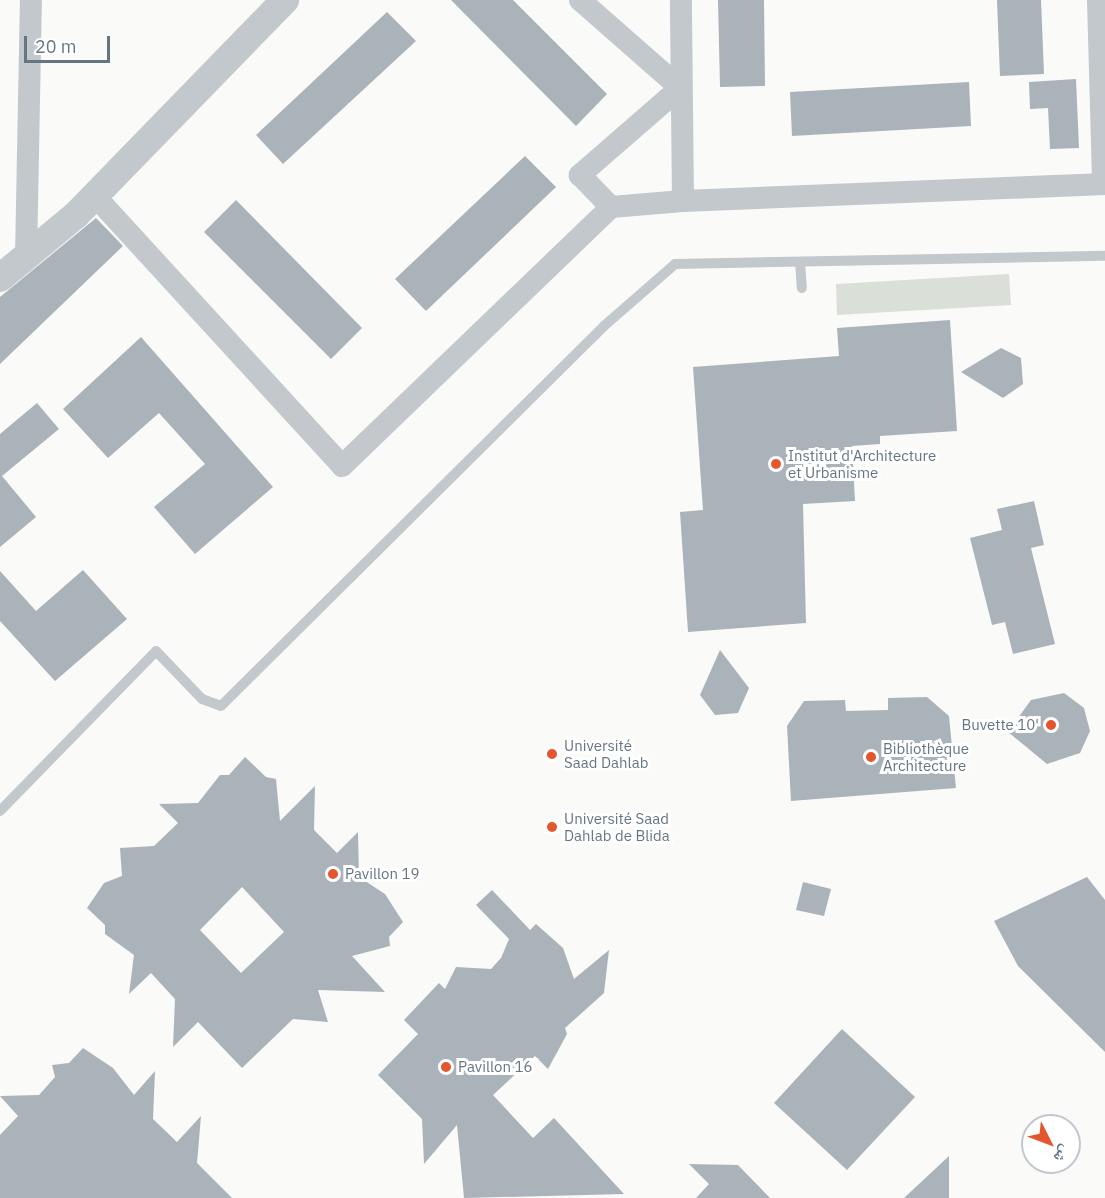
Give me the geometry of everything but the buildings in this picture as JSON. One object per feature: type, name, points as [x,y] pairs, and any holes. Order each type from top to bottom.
[{"type":"street","points":[[26,257],[30,0]]},
{"type":"street","points":[[0,278],[94,195],[285,0]]},
{"type":"street","points":[[580,0],[680,88]]},
{"type":"street","points":[[681,0],[680,88],[683,201]]},
{"type":"street","points":[[94,195],[342,466],[612,207],[683,201],[1104,184],[1098,0]]},
{"type":"street","points":[[612,207],[580,175],[680,88]]},
{"type":"lane","points":[[0,811],[156,651],[202,699],[221,706],[604,326],[675,264],[1105,256]]},
{"type":"lane","points":[[800,262],[802,288]]},
{"type":"shaded area","points":[[1009,274],[1011,305],[837,315],[836,284]]},
{"type":"place","name":"Institut d'Architecture et Urbanisme","points":[[776,464]]},
{"type":"place","name":"Buvette 10'","points":[[1051,725]]},
{"type":"place","name":"Université Saad Dahlab","points":[[552,754]]},
{"type":"place","name":"Bibliothèque Architecture","points":[[871,757]]},
{"type":"place","name":"Université Saad Dahlab de Blida","points":[[552,827]]},
{"type":"place","name":"Pavillon 19","points":[[333,874]]},
{"type":"place","name":"Pavillon 16","points":[[446,1067]]}]
